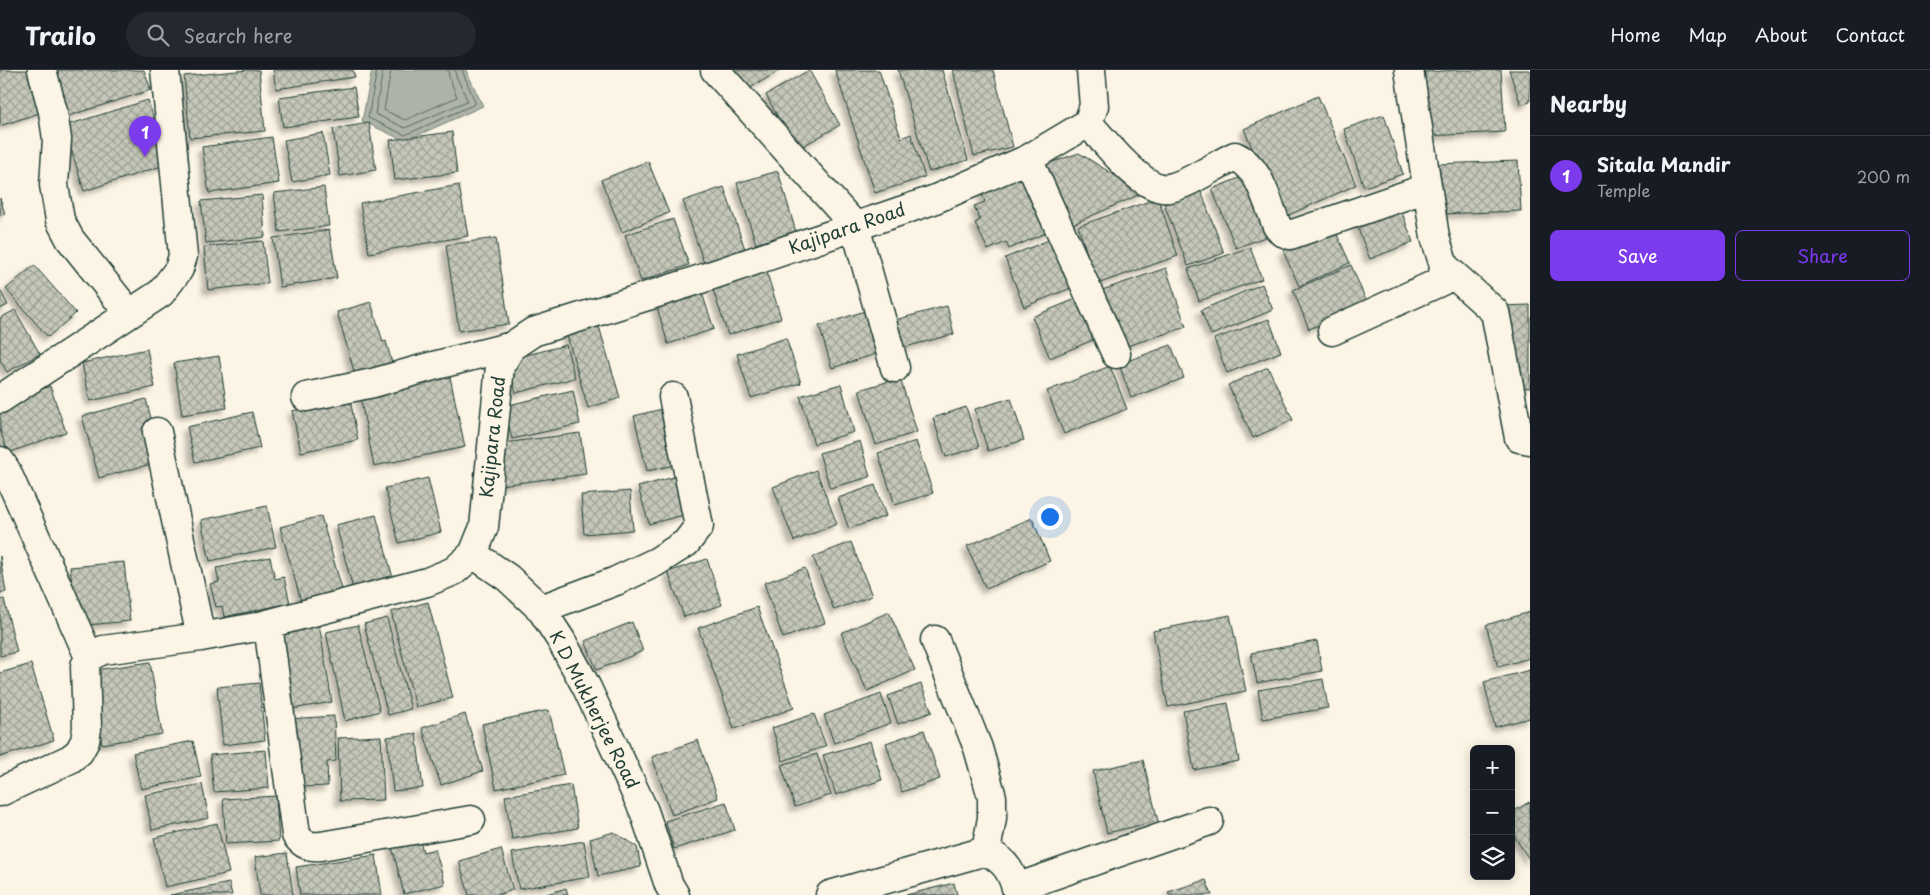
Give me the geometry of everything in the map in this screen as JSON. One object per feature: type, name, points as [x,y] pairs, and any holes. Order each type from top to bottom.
[{"type":"street","points":[[42,70],[53,112],[57,139],[54,185],[60,220],[70,239],[129,313]]},
{"type":"street","points":[[0,399],[161,293],[178,269],[183,256],[165,70]]},
{"type":"street","points":[[715,70],[855,226],[895,368]]},
{"type":"street","points":[[1091,70],[1094,106],[1088,122],[1130,169],[1152,185],[1168,188],[1185,182],[1235,156],[1245,160],[1254,170],[1277,226],[1282,232],[1290,235],[1427,188]]},
{"type":"street","points":[[1332,331],[1442,281],[1444,266],[1435,237],[1409,70]]},
{"type":"street","name":"Kajipara Road","points":[[89,657],[103,650],[202,637],[268,624],[427,582],[454,571],[473,554],[484,526],[500,366],[512,346],[533,332],[689,283],[933,200],[1028,159],[1088,122]]},
{"type":"street","points":[[1028,159],[1116,354]]},
{"type":"street","points":[[1444,266],[1495,312],[1518,438],[1530,440]]},
{"type":"street","points":[[306,397],[373,384],[433,366],[512,346]]},
{"type":"street","points":[[541,609],[616,581],[656,562],[686,542],[699,526],[673,397]]},
{"type":"street","points":[[157,432],[202,637]]},
{"type":"street","points":[[0,461],[6,470],[89,657],[85,666],[87,728],[85,741],[79,752],[70,759],[0,792]]},
{"type":"street","name":"K D Mukherjee Road","points":[[473,554],[508,578],[541,609],[576,666],[644,811],[669,885],[675,895]]},
{"type":"street","points":[[268,624],[296,835],[301,843],[310,847],[321,846],[471,820]]},
{"type":"street","points":[[935,640],[978,748],[992,797],[992,818],[986,851]]},
{"type":"street","points":[[830,895],[986,851],[1000,858],[1009,868],[1017,891],[1209,821]]},
{"type":"water","points":[[372,70],[466,70],[483,106],[405,141],[362,121]]},
{"type":"building","points":[[0,70],[32,70],[45,111],[0,126]]},
{"type":"building","points":[[53,70],[144,70],[151,90],[68,116]]},
{"type":"building","points":[[259,70],[265,131],[190,138],[184,76]]},
{"type":"building","points":[[273,70],[353,70],[355,77],[276,89]]},
{"type":"building","points":[[732,70],[781,70],[745,91]]},
{"type":"building","points":[[809,70],[840,125],[796,150],[766,95]]},
{"type":"building","points":[[835,70],[879,70],[901,138],[911,134],[925,177],[875,193]]},
{"type":"building","points":[[898,70],[942,70],[968,160],[929,172]]},
{"type":"building","points":[[953,70],[993,70],[1013,147],[974,156]]},
{"type":"building","points":[[1501,70],[1505,132],[1428,136],[1423,72]]},
{"type":"building","points":[[1509,70],[1530,70],[1530,102],[1521,105]]},
{"type":"building","points":[[354,87],[359,117],[283,127],[279,97]]},
{"type":"building","points":[[1318,96],[1356,185],[1282,218],[1244,129]]},
{"type":"building","points":[[148,100],[168,164],[84,191],[64,126]]},
{"type":"building","points":[[1384,115],[1403,174],[1364,187],[1344,129]]},
{"type":"building","points":[[369,123],[376,170],[340,176],[333,129]]},
{"type":"building","points":[[452,132],[457,173],[395,180],[390,140]]},
{"type":"building","points":[[323,133],[330,175],[292,182],[284,140]]},
{"type":"building","points":[[272,137],[279,183],[209,193],[202,147]]},
{"type":"building","points":[[1079,153],[1143,193],[1071,225],[1044,165]]},
{"type":"building","points":[[648,161],[669,213],[622,232],[601,180]]},
{"type":"building","points":[[1518,161],[1521,211],[1440,214],[1437,164]]},
{"type":"building","points":[[1024,170],[1050,231],[1009,249],[1006,242],[988,250],[975,223],[980,220],[974,206],[985,202],[980,189]]},
{"type":"building","points":[[778,171],[796,232],[756,244],[737,183]]},
{"type":"building","points":[[1249,174],[1273,234],[1236,248],[1212,189]]},
{"type":"building","points":[[459,185],[468,236],[369,253],[360,203]]},
{"type":"building","points":[[324,187],[329,226],[279,232],[274,193]]},
{"type":"building","points":[[724,187],[747,255],[706,269],[683,201]]},
{"type":"building","points":[[1201,191],[1224,253],[1188,266],[1164,204]]},
{"type":"building","points":[[262,195],[265,237],[206,243],[201,201]]},
{"type":"building","points":[[0,198],[5,214],[0,216]]},
{"type":"building","points":[[1158,198],[1178,256],[1097,284],[1078,226]]},
{"type":"building","points":[[1400,207],[1413,242],[1370,259],[1356,224]]},
{"type":"building","points":[[673,219],[689,265],[641,281],[625,235]]},
{"type":"building","points":[[1334,228],[1350,263],[1299,286],[1283,251]]},
{"type":"building","points":[[329,230],[337,278],[280,287],[273,238]]},
{"type":"building","points":[[1056,237],[1076,286],[1024,307],[1005,258]]},
{"type":"building","points":[[496,238],[509,324],[459,331],[446,245]]},
{"type":"building","points":[[263,241],[268,283],[208,290],[204,247]]},
{"type":"building","points":[[1250,247],[1262,279],[1199,301],[1188,269]]},
{"type":"building","points":[[34,265],[76,313],[48,337],[6,289]]},
{"type":"building","points":[[1351,265],[1368,305],[1309,329],[1293,290]]},
{"type":"building","points":[[1166,268],[1186,327],[1121,348],[1102,290]]},
{"type":"building","points":[[766,270],[781,318],[728,335],[712,287]]},
{"type":"building","points":[[1262,284],[1273,310],[1211,335],[1201,310]]},
{"type":"building","points":[[0,290],[8,305],[0,309]]},
{"type":"building","points":[[701,290],[714,329],[668,344],[656,304]]},
{"type":"building","points":[[1083,296],[1100,337],[1050,358],[1032,317]]},
{"type":"building","points":[[371,302],[383,342],[386,341],[393,367],[356,378],[337,312]]},
{"type":"building","points":[[1530,305],[1530,388],[1514,387],[1499,306]]},
{"type":"building","points":[[947,306],[954,334],[898,349],[891,321]]},
{"type":"building","points":[[871,309],[885,351],[832,368],[819,326]]},
{"type":"building","points":[[15,310],[40,354],[7,372],[0,360],[0,318]]},
{"type":"building","points":[[1269,319],[1281,352],[1227,373],[1214,339]]},
{"type":"building","points":[[598,323],[620,398],[588,408],[566,332]]},
{"type":"building","points":[[786,338],[801,383],[751,398],[737,354]]},
{"type":"building","points":[[566,345],[575,378],[516,393],[507,360]]},
{"type":"building","points":[[1171,345],[1184,378],[1131,398],[1119,364]]},
{"type":"building","points":[[147,349],[155,387],[90,401],[82,363]]},
{"type":"building","points":[[219,356],[227,408],[182,415],[174,363]]},
{"type":"building","points":[[1110,366],[1127,409],[1064,434],[1047,391]]},
{"type":"building","points":[[1268,367],[1293,420],[1253,438],[1228,385]]},
{"type":"building","points":[[450,377],[465,447],[374,466],[360,396]]},
{"type":"building","points":[[900,378],[917,432],[876,445],[859,390]]},
{"type":"building","points":[[841,384],[854,432],[814,444],[800,396]]},
{"type":"building","points":[[50,386],[66,432],[8,453],[0,430],[0,405]]},
{"type":"building","points":[[573,390],[580,424],[512,439],[504,406]]},
{"type":"building","points":[[1011,398],[1024,440],[988,451],[975,409]]},
{"type":"building","points":[[146,399],[162,461],[99,478],[82,416]]},
{"type":"building","points":[[350,399],[358,440],[301,452],[292,411]]},
{"type":"building","points":[[966,407],[979,447],[946,457],[933,418]]},
{"type":"building","points":[[666,408],[679,464],[647,471],[634,416]]},
{"type":"building","points":[[252,412],[260,448],[195,462],[187,427]]},
{"type":"building","points":[[580,433],[586,474],[501,485],[496,444]]},
{"type":"building","points":[[860,441],[870,477],[830,488],[819,453]]},
{"type":"building","points":[[916,441],[933,493],[895,505],[878,453]]},
{"type":"building","points":[[816,470],[837,524],[794,541],[773,487]]},
{"type":"building","points":[[681,475],[691,513],[649,524],[638,487]]},
{"type":"building","points":[[428,478],[441,532],[399,543],[385,488]]},
{"type":"building","points":[[875,485],[886,516],[849,529],[838,498]]},
{"type":"building","points":[[630,491],[633,530],[584,534],[581,495]]},
{"type":"building","points":[[267,506],[276,547],[210,561],[201,520]]},
{"type":"building","points":[[376,515],[393,578],[353,589],[336,525]]},
{"type":"building","points":[[321,516],[342,589],[301,601],[280,527]]},
{"type":"building","points":[[1032,518],[1050,561],[986,589],[967,546]]},
{"type":"building","points":[[851,542],[872,596],[834,610],[813,557]]},
{"type":"building","points":[[0,556],[6,592],[0,593]]},
{"type":"building","points":[[270,557],[275,579],[284,577],[290,603],[224,617],[222,606],[216,607],[210,584],[219,582],[216,568]]},
{"type":"building","points":[[707,559],[722,605],[684,617],[668,572]]},
{"type":"building","points":[[124,562],[130,621],[77,626],[70,567]]},
{"type":"building","points":[[805,568],[825,623],[783,638],[764,583]]},
{"type":"building","points":[[4,599],[17,652],[0,656],[0,600]]},
{"type":"building","points":[[428,602],[453,698],[416,707],[391,612]]},
{"type":"building","points":[[757,607],[794,708],[734,729],[698,628]]},
{"type":"building","points":[[889,612],[915,670],[867,691],[841,633]]},
{"type":"building","points":[[1530,612],[1530,658],[1498,667],[1486,625]]},
{"type":"building","points":[[1230,615],[1246,691],[1168,707],[1153,631]]},
{"type":"building","points":[[387,618],[411,709],[388,715],[364,624]]},
{"type":"building","points":[[632,622],[643,651],[597,670],[585,641]]},
{"type":"building","points":[[319,624],[332,702],[286,710],[273,632]]},
{"type":"building","points":[[358,625],[380,711],[345,721],[326,632]]},
{"type":"building","points":[[1317,641],[1322,671],[1257,683],[1251,653]]},
{"type":"building","points":[[150,662],[162,734],[102,744],[89,671]]},
{"type":"building","points":[[31,664],[54,740],[0,757],[0,673]]},
{"type":"building","points":[[1530,670],[1530,718],[1495,727],[1484,682]]},
{"type":"building","points":[[1323,679],[1328,708],[1263,719],[1258,690]]},
{"type":"building","points":[[259,683],[265,740],[223,745],[217,687]]},
{"type":"building","points":[[921,684],[932,712],[898,724],[888,696]]},
{"type":"building","points":[[881,694],[891,723],[834,743],[824,715]]},
{"type":"building","points":[[1228,703],[1239,761],[1194,770],[1183,711]]},
{"type":"building","points":[[549,710],[564,775],[496,789],[482,724]]},
{"type":"building","points":[[465,714],[483,771],[441,785],[422,728]]},
{"type":"building","points":[[814,714],[826,746],[783,761],[772,728]]},
{"type":"building","points":[[334,716],[336,761],[327,762],[328,786],[300,787],[288,719]]},
{"type":"building","points":[[924,730],[940,779],[902,792],[886,743]]},
{"type":"building","points":[[416,733],[423,788],[393,791],[387,737]]},
{"type":"building","points":[[381,736],[384,800],[340,801],[338,738]]},
{"type":"building","points":[[698,740],[718,798],[672,815],[652,757]]},
{"type":"building","points":[[193,741],[201,777],[141,789],[133,753]]},
{"type":"building","points":[[870,741],[882,780],[836,795],[823,755]]},
{"type":"building","points":[[266,750],[269,788],[214,792],[210,755]]},
{"type":"building","points":[[817,754],[831,795],[795,807],[781,765]]},
{"type":"building","points":[[1143,760],[1158,821],[1107,833],[1093,771]]},
{"type":"building","points":[[202,784],[209,818],[152,830],[145,795]]},
{"type":"building","points":[[571,785],[578,828],[512,839],[505,796]]},
{"type":"building","points":[[276,796],[279,841],[226,844],[223,799]]},
{"type":"building","points":[[726,802],[735,830],[674,849],[665,821]]},
{"type":"building","points":[[1530,803],[1530,861],[1515,837],[1515,811]]},
{"type":"building","points":[[217,823],[229,873],[165,887],[154,838]]},
{"type":"building","points":[[418,832],[423,852],[435,849],[445,884],[404,894],[390,839]]},
{"type":"building","points":[[614,832],[637,847],[641,867],[598,876],[590,839]]},
{"type":"building","points":[[584,841],[590,877],[519,889],[512,853]]},
{"type":"building","points":[[501,849],[513,890],[496,895],[469,895],[459,861]]},
{"type":"building","points":[[287,853],[293,895],[260,895],[255,857]]},
{"type":"building","points":[[376,855],[382,895],[300,895],[296,867]]},
{"type":"building","points":[[1206,880],[1212,895],[1169,895],[1168,892]]},
{"type":"building","points":[[229,883],[232,895],[170,895]]},
{"type":"building","points":[[954,883],[957,895],[906,895]]},
{"type":"building","points":[[566,888],[568,895],[543,895]]},
{"type":"place","name":"Sitala Mandir","points":[[145,157]]}]
